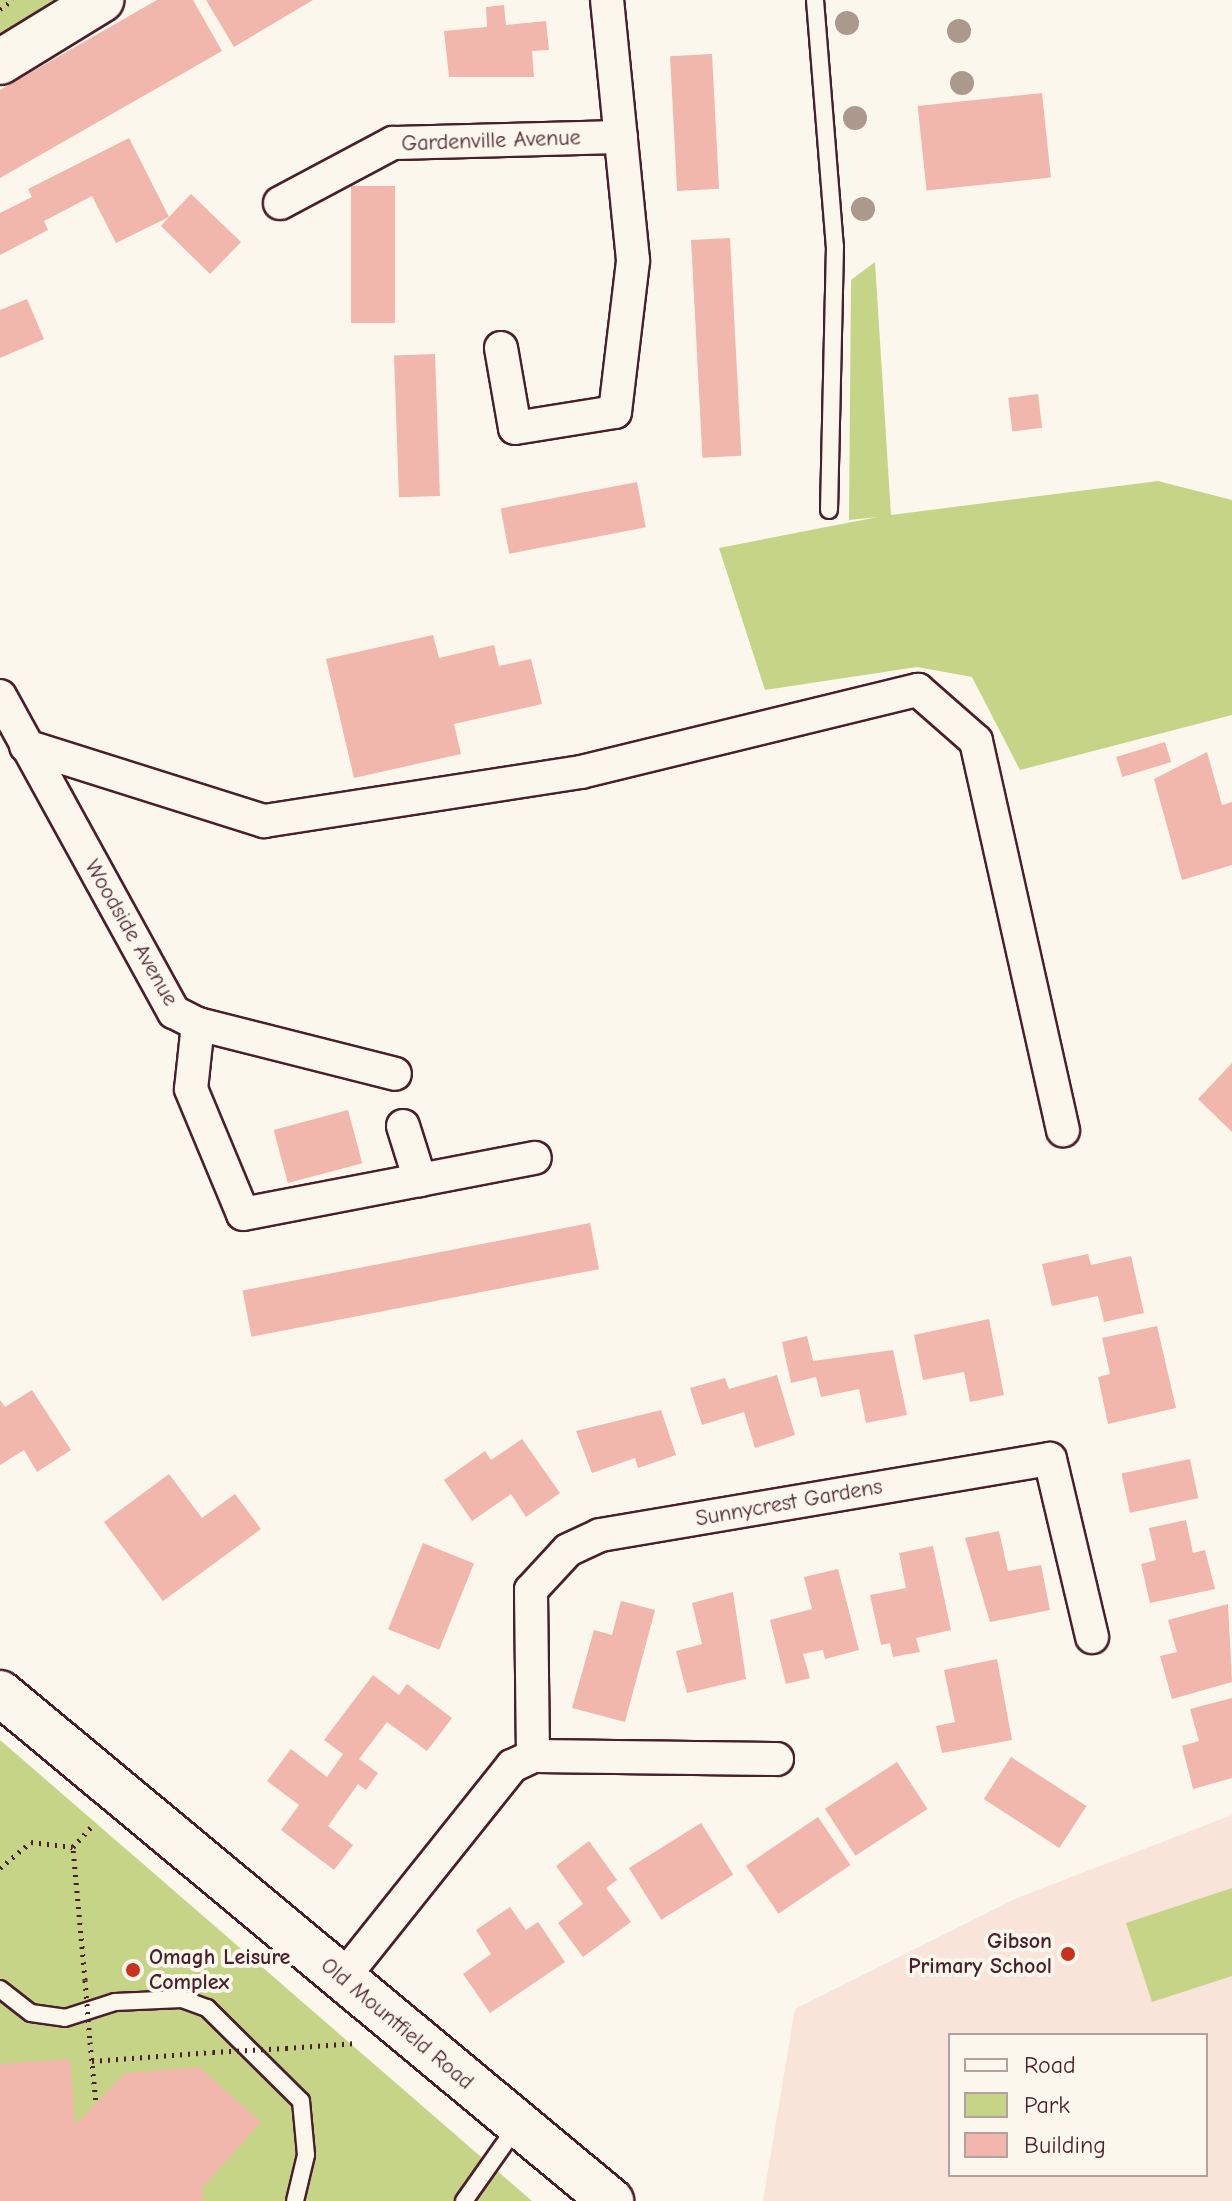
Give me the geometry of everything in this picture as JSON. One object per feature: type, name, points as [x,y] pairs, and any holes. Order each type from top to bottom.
[{"type":"street","points":[[0,62],[101,0]]},
{"type":"street","points":[[501,348],[515,428],[615,412],[633,260],[607,0]]},
{"type":"street","name":"Gardenville Avenue","points":[[280,203],[393,143],[621,137]]},
{"type":"street","points":[[26,746],[264,821],[581,772],[918,690],[976,741],[1063,1130]]},
{"type":"street","name":"Woodside Avenue","points":[[0,696],[174,1012],[198,1024],[395,1074]]},
{"type":"street","points":[[198,1024],[191,1089],[243,1214],[535,1158]]},
{"type":"street","points":[[403,1126],[420,1180]]},
{"type":"street","name":"Sunnycrest Gardens","points":[[533,1756],[531,1590],[568,1550],[600,1535],[1050,1459],[1092,1637]]},
{"type":"street","name":"Old Mountfield Road","points":[[0,1693],[119,1797],[611,2201]]},
{"type":"street","points":[[342,1979],[512,1766],[533,1756],[777,1759]]},
{"type":"lane","points":[[815,0],[835,246],[829,510]]},
{"type":"lane","points":[[0,1989],[31,2013],[65,2018],[115,2002],[182,1999],[207,2008],[301,2101],[306,2155],[295,2201]]},
{"type":"lane","points":[[464,2201],[518,2124]]},
{"type":"path","points":[[0,9],[13,0]]},
{"type":"path","points":[[96,2103],[73,1847],[119,1797]]},
{"type":"path","points":[[0,1868],[31,1842],[73,1847]]},
{"type":"path","points":[[92,2061],[414,2039]]},
{"type":"shaded area","name":"Gibson Primary School","points":[[1232,1815],[1232,2201],[763,2201],[795,2009],[1015,1899]]},
{"type":"green space","points":[[0,0],[101,0],[0,62]]},
{"type":"green space","points":[[875,262],[891,515],[1158,481],[1232,500],[1232,715],[1020,770],[972,677],[917,667],[765,690],[719,548],[878,517],[849,520],[851,280]]},
{"type":"green space","name":"Omagh Leisure Complex","points":[[0,1740],[532,2201],[0,2201]]},
{"type":"green space","points":[[1232,1888],[1232,1976],[1152,2002],[1126,1923]]},
{"type":"building","points":[[157,0],[193,0],[222,51],[0,178],[0,90]]},
{"type":"building","points":[[206,0],[313,0],[234,47]]},
{"type":"building","points":[[504,5],[506,25],[546,21],[549,50],[532,51],[534,77],[449,77],[444,31],[487,27],[486,7]]},
{"type":"building","points":[[712,54],[719,189],[677,191],[670,56]]},
{"type":"building","points":[[1042,93],[1051,178],[927,191],[918,106]]},
{"type":"building","points":[[129,138],[169,217],[116,243],[92,196],[44,221],[48,230],[0,255],[0,213],[32,197],[28,189]]},
{"type":"building","points":[[351,186],[395,186],[395,323],[351,323]]},
{"type":"building","points":[[191,194],[241,242],[210,274],[161,226]]},
{"type":"building","points":[[730,238],[741,456],[702,458],[691,240]]},
{"type":"building","points":[[27,299],[44,339],[0,358],[0,310]]},
{"type":"building","points":[[435,354],[440,496],[399,497],[394,355]]},
{"type":"building","points":[[1038,394],[1042,428],[1012,431],[1008,398]]},
{"type":"building","points":[[637,482],[646,527],[509,554],[501,509]]},
{"type":"building","points":[[433,635],[439,658],[494,645],[499,666],[531,659],[542,704],[454,724],[461,754],[354,778],[326,659]]},
{"type":"building","points":[[1165,742],[1171,762],[1122,777],[1116,757]]},
{"type":"building","points":[[1207,752],[1222,805],[1232,802],[1232,865],[1182,880],[1154,779]]},
{"type":"building","points":[[1232,1063],[1232,1132],[1198,1099]]},
{"type":"building","points":[[348,1110],[362,1163],[288,1183],[274,1130]]},
{"type":"building","points":[[590,1223],[599,1269],[251,1337],[243,1291]]},
{"type":"building","points":[[1088,1254],[1091,1265],[1131,1256],[1144,1313],[1104,1322],[1098,1296],[1052,1306],[1042,1264]]},
{"type":"building","points":[[989,1319],[1004,1395],[970,1402],[964,1372],[923,1380],[914,1335]]},
{"type":"building","points":[[1157,1326],[1176,1408],[1108,1424],[1098,1377],[1110,1374],[1102,1338]]},
{"type":"building","points":[[807,1336],[813,1361],[893,1350],[907,1415],[866,1423],[859,1389],[821,1397],[816,1377],[791,1383],[782,1342]]},
{"type":"building","points":[[777,1375],[795,1435],[755,1448],[744,1412],[702,1425],[690,1388],[725,1378],[729,1389]]},
{"type":"building","points":[[32,1390],[71,1450],[37,1472],[24,1450],[0,1465],[0,1400],[5,1407]]},
{"type":"building","points":[[661,1410],[676,1455],[638,1468],[635,1458],[592,1473],[576,1431]]},
{"type":"building","points":[[522,1439],[560,1493],[526,1517],[511,1494],[472,1521],[444,1480],[485,1451],[491,1460]]},
{"type":"building","points":[[1190,1459],[1198,1498],[1130,1513],[1122,1474]]},
{"type":"building","points":[[169,1474],[202,1518],[235,1494],[261,1529],[163,1601],[104,1522]]},
{"type":"building","points":[[1186,1520],[1193,1553],[1205,1550],[1215,1589],[1150,1603],[1141,1564],[1156,1560],[1149,1528]]},
{"type":"building","points":[[999,1531],[1008,1571],[1041,1565],[1050,1610],[990,1622],[965,1538]]},
{"type":"building","points":[[423,1543],[474,1564],[439,1650],[388,1629]]},
{"type":"building","points":[[933,1546],[951,1630],[916,1638],[920,1652],[893,1657],[890,1643],[881,1645],[870,1595],[906,1588],[899,1553]]},
{"type":"building","points":[[838,1569],[859,1650],[825,1659],[823,1650],[803,1654],[810,1678],[786,1684],[770,1620],[812,1609],[804,1577]]},
{"type":"building","points":[[733,1592],[746,1679],[687,1693],[676,1651],[702,1644],[692,1603]]},
{"type":"building","points":[[621,1601],[655,1610],[625,1722],[572,1708],[594,1630],[612,1635]]},
{"type":"building","points":[[1228,1604],[1232,1682],[1172,1699],[1160,1656],[1177,1652],[1168,1620]]},
{"type":"building","points":[[997,1659],[1012,1740],[942,1753],[936,1726],[955,1722],[944,1670]]},
{"type":"building","points":[[373,1675],[399,1695],[407,1684],[452,1718],[427,1751],[387,1722],[359,1759],[378,1773],[366,1790],[358,1784],[328,1826],[353,1845],[334,1870],[281,1830],[299,1805],[267,1781],[291,1749],[327,1777],[343,1754],[324,1740]]},
{"type":"building","points":[[1232,1698],[1232,1778],[1193,1789],[1182,1746],[1199,1741],[1190,1709]]},
{"type":"building","points":[[1011,1757],[1086,1806],[1059,1848],[984,1799]]},
{"type":"building","points":[[897,1762],[927,1809],[855,1856],[825,1809]]},
{"type":"building","points":[[818,1817],[850,1865],[778,1914],[746,1866]]},
{"type":"building","points":[[701,1823],[733,1875],[661,1920],[629,1868]]},
{"type":"building","points":[[589,1841],[617,1880],[606,1888],[631,1922],[583,1957],[558,1923],[583,1904],[556,1866]]},
{"type":"building","points":[[510,1907],[526,1930],[538,1922],[565,1962],[490,2013],[463,1974],[491,1954],[476,1930]]},
{"type":"building","points":[[70,2059],[75,2125],[125,2073],[199,2067],[261,2122],[202,2188],[203,2201],[0,2201],[0,2064]]},
{"type":"place","name":"Gibson Primary School","points":[[1068,1954]]},
{"type":"place","name":"Omagh Leisure Complex","points":[[133,1970]]}]
